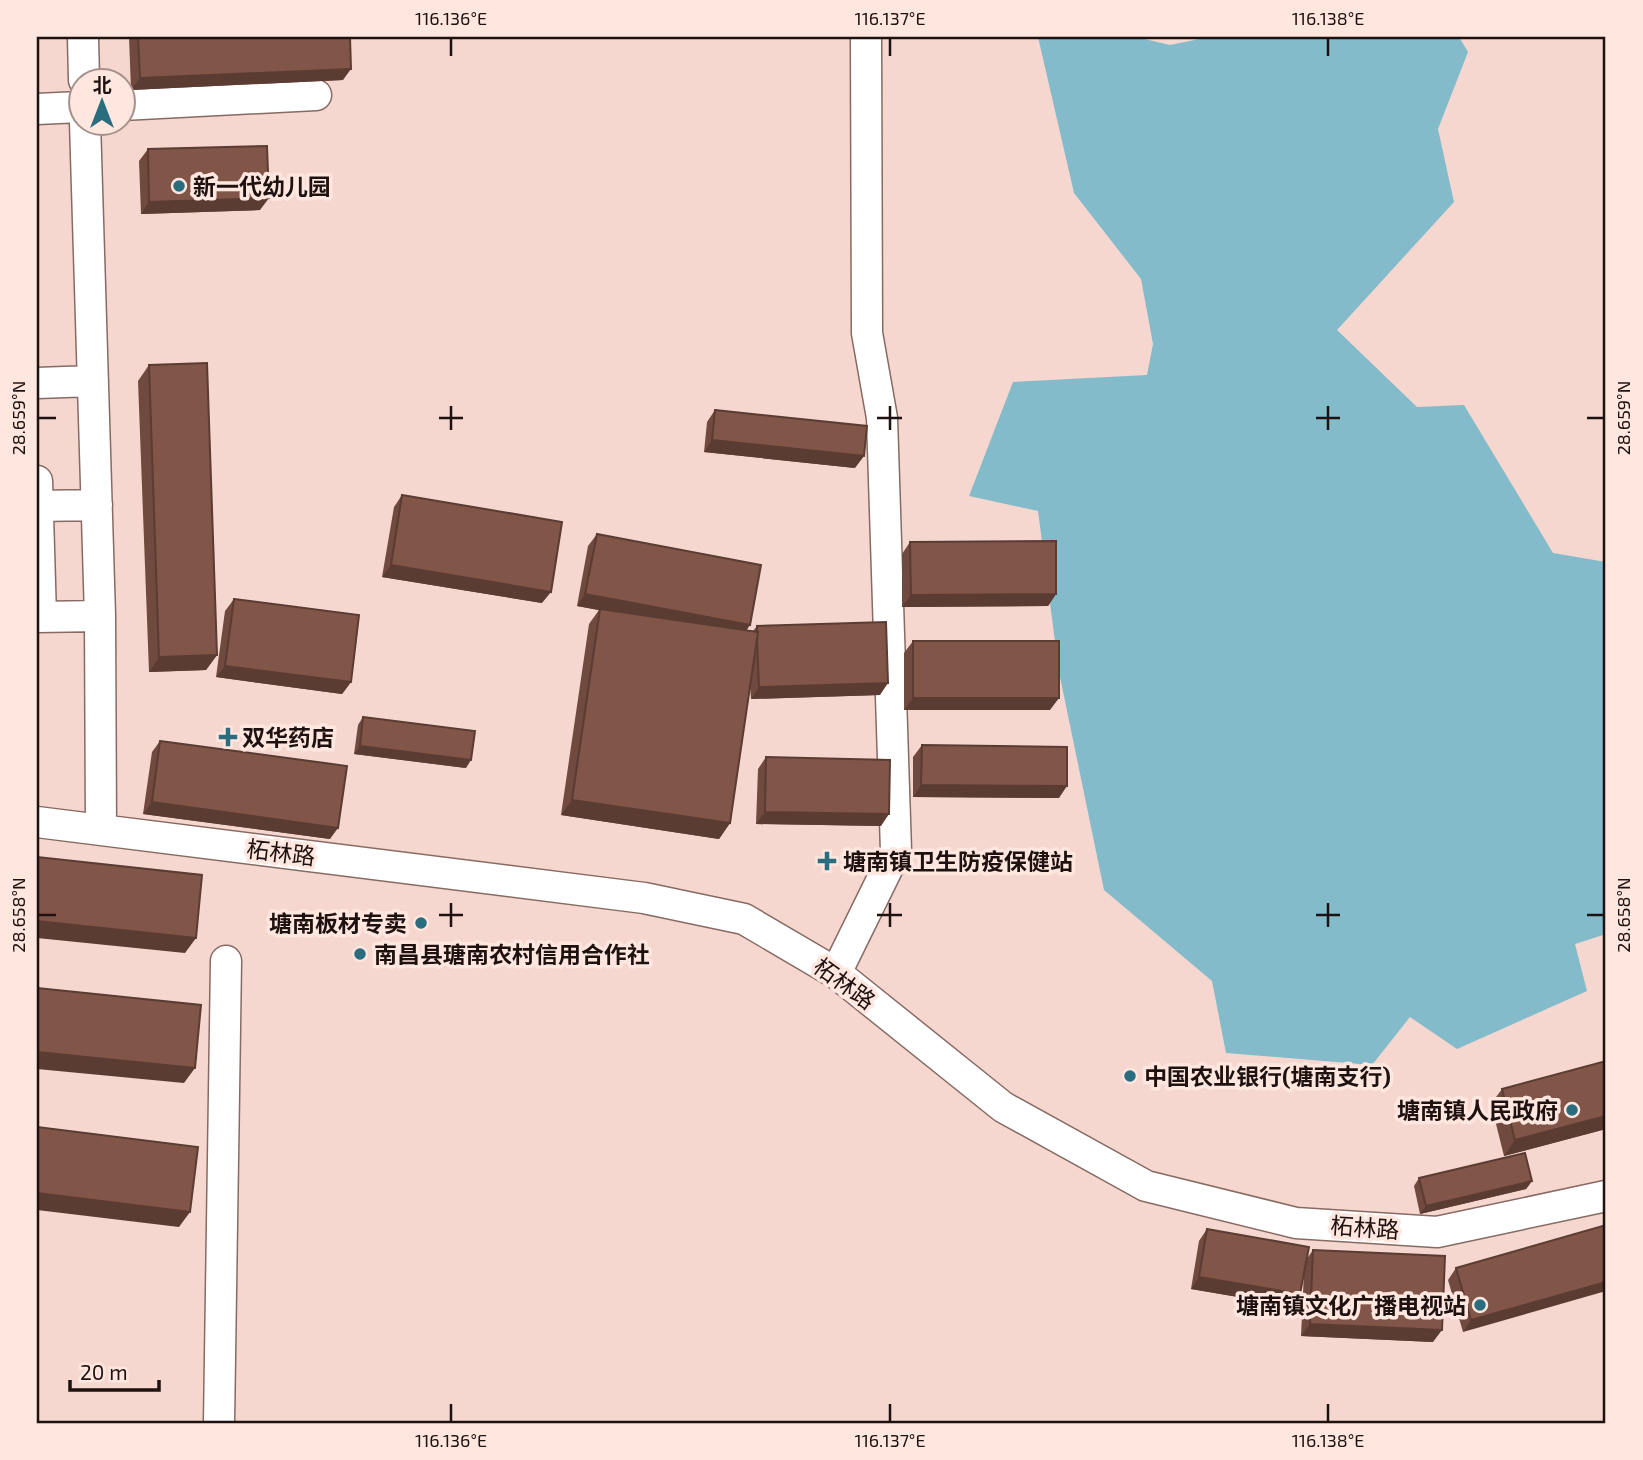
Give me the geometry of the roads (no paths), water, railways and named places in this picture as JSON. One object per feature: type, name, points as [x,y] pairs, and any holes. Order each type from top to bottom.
[{"type":"street","points":[[83,37],[84,66]]},
{"type":"street","points":[[836,973],[896,851],[882,418],[867,333],[866,37]]},
{"type":"street","points":[[136,104],[316,95]]},
{"type":"street","points":[[37,109],[66,108]]},
{"type":"street","points":[[85,136],[100,616],[101,830]]},
{"type":"street","points":[[37,383],[93,381]]},
{"type":"street","points":[[37,481],[39,617],[100,616]]},
{"type":"street","points":[[37,506],[97,505]]},
{"type":"street","name":"柘林路","points":[[37,822],[645,898],[744,919],[836,973],[1003,1107],[1146,1186],[1296,1223],[1437,1232],[1606,1196]]},
{"type":"street","points":[[219,1423],[226,961]]},
{"type":"water","points":[[1038,37],[1136,37],[1170,45],[1209,37],[1459,37],[1468,52],[1438,129],[1454,202],[1337,330],[1417,407],[1464,405],[1553,553],[1606,562],[1606,900],[1603,902],[1606,934],[1575,944],[1587,991],[1457,1049],[1410,1017],[1372,1065],[1226,1053],[1212,981],[1104,890],[1059,672],[1038,511],[969,496],[1013,382],[1147,375],[1153,344],[1141,279],[1074,193]]},
{"type":"place","name":"新一代幼儿园","points":[[179,186]]},
{"type":"place","name":"双华药店","points":[[228,737]]},
{"type":"place","name":"塘南镇卫生防疫保健站","points":[[827,861]]},
{"type":"place","name":"塘南板材专卖","points":[[421,923]]},
{"type":"place","name":"南昌县瑭南农村信用合作社","points":[[360,954]]},
{"type":"place","name":"中国农业银行(塘南支行)","points":[[1130,1076]]},
{"type":"place","name":"塘南镇人民政府","points":[[1572,1110]]},
{"type":"place","name":"塘南镇文化广播电视站","points":[[1480,1305]]}]
